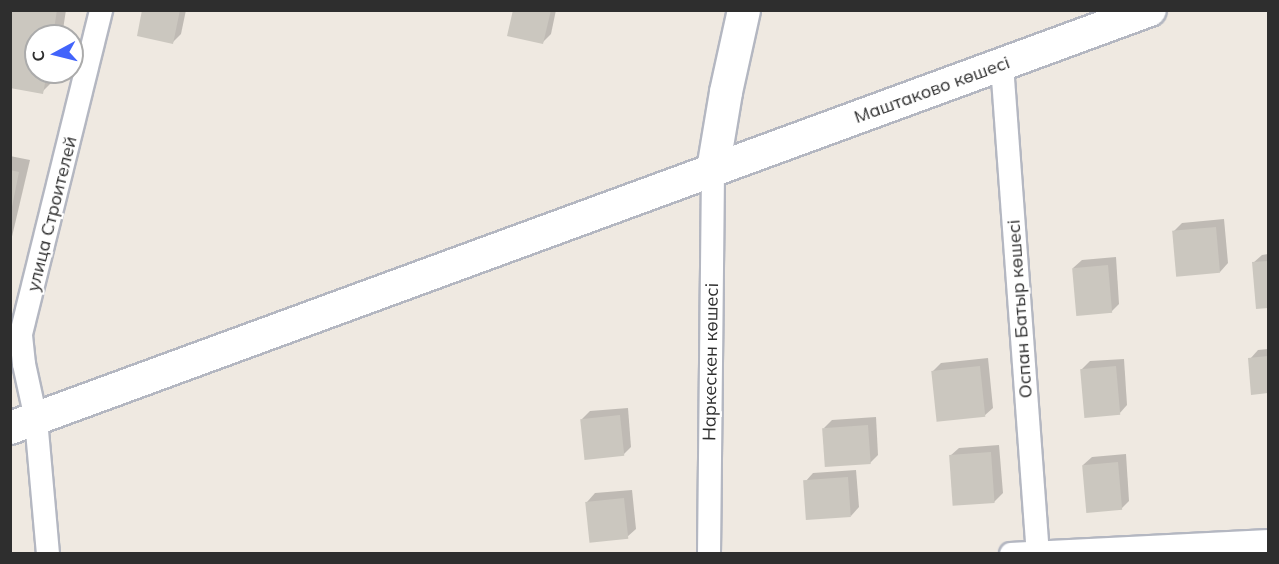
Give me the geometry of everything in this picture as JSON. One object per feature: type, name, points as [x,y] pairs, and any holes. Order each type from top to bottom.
[{"type":"main road","points":[[713,170],[726,92],[744,10]]},
{"type":"main road","name":"Маштаково көшесі","points":[[23,423],[1150,10]]},
{"type":"street","name":"улица Строителей","points":[[48,554],[23,423],[24,364],[21,334],[101,10]]},
{"type":"street","name":"Оспан Батыр көшесі","points":[[1002,64],[1038,553]]},
{"type":"street","name":"Наркескен көшесі","points":[[709,554],[713,170]]},
{"type":"street","points":[[1011,554],[1269,542]]},
{"type":"building","points":[[10,10],[57,10],[55,24],[24,24],[24,84],[45,84],[43,94],[10,88]]},
{"type":"building","points":[[142,10],[180,10],[173,44],[137,36]]},
{"type":"building","points":[[513,10],[551,10],[543,44],[507,36]]},
{"type":"building","points":[[10,170],[19,172],[12,207],[10,207]]},
{"type":"building","points":[[1216,227],[1220,273],[1176,277],[1172,231]]},
{"type":"building","points":[[1268,261],[1268,308],[1256,309],[1252,262]]},
{"type":"building","points":[[1108,265],[1112,313],[1076,316],[1072,268]]},
{"type":"building","points":[[1268,356],[1268,393],[1251,395],[1248,358]]},
{"type":"building","points":[[980,366],[985,417],[937,422],[931,371]]},
{"type":"building","points":[[1116,366],[1120,415],[1084,418],[1080,369]]},
{"type":"building","points":[[620,415],[624,456],[585,460],[580,419]]},
{"type":"building","points":[[868,425],[871,464],[825,467],[822,428]]},
{"type":"building","points":[[991,452],[995,503],[953,506],[949,455]]},
{"type":"building","points":[[1118,462],[1122,510],[1086,513],[1082,465]]},
{"type":"building","points":[[848,477],[851,517],[806,520],[803,480]]},
{"type":"building","points":[[624,498],[628,539],[589,543],[585,502]]}]
